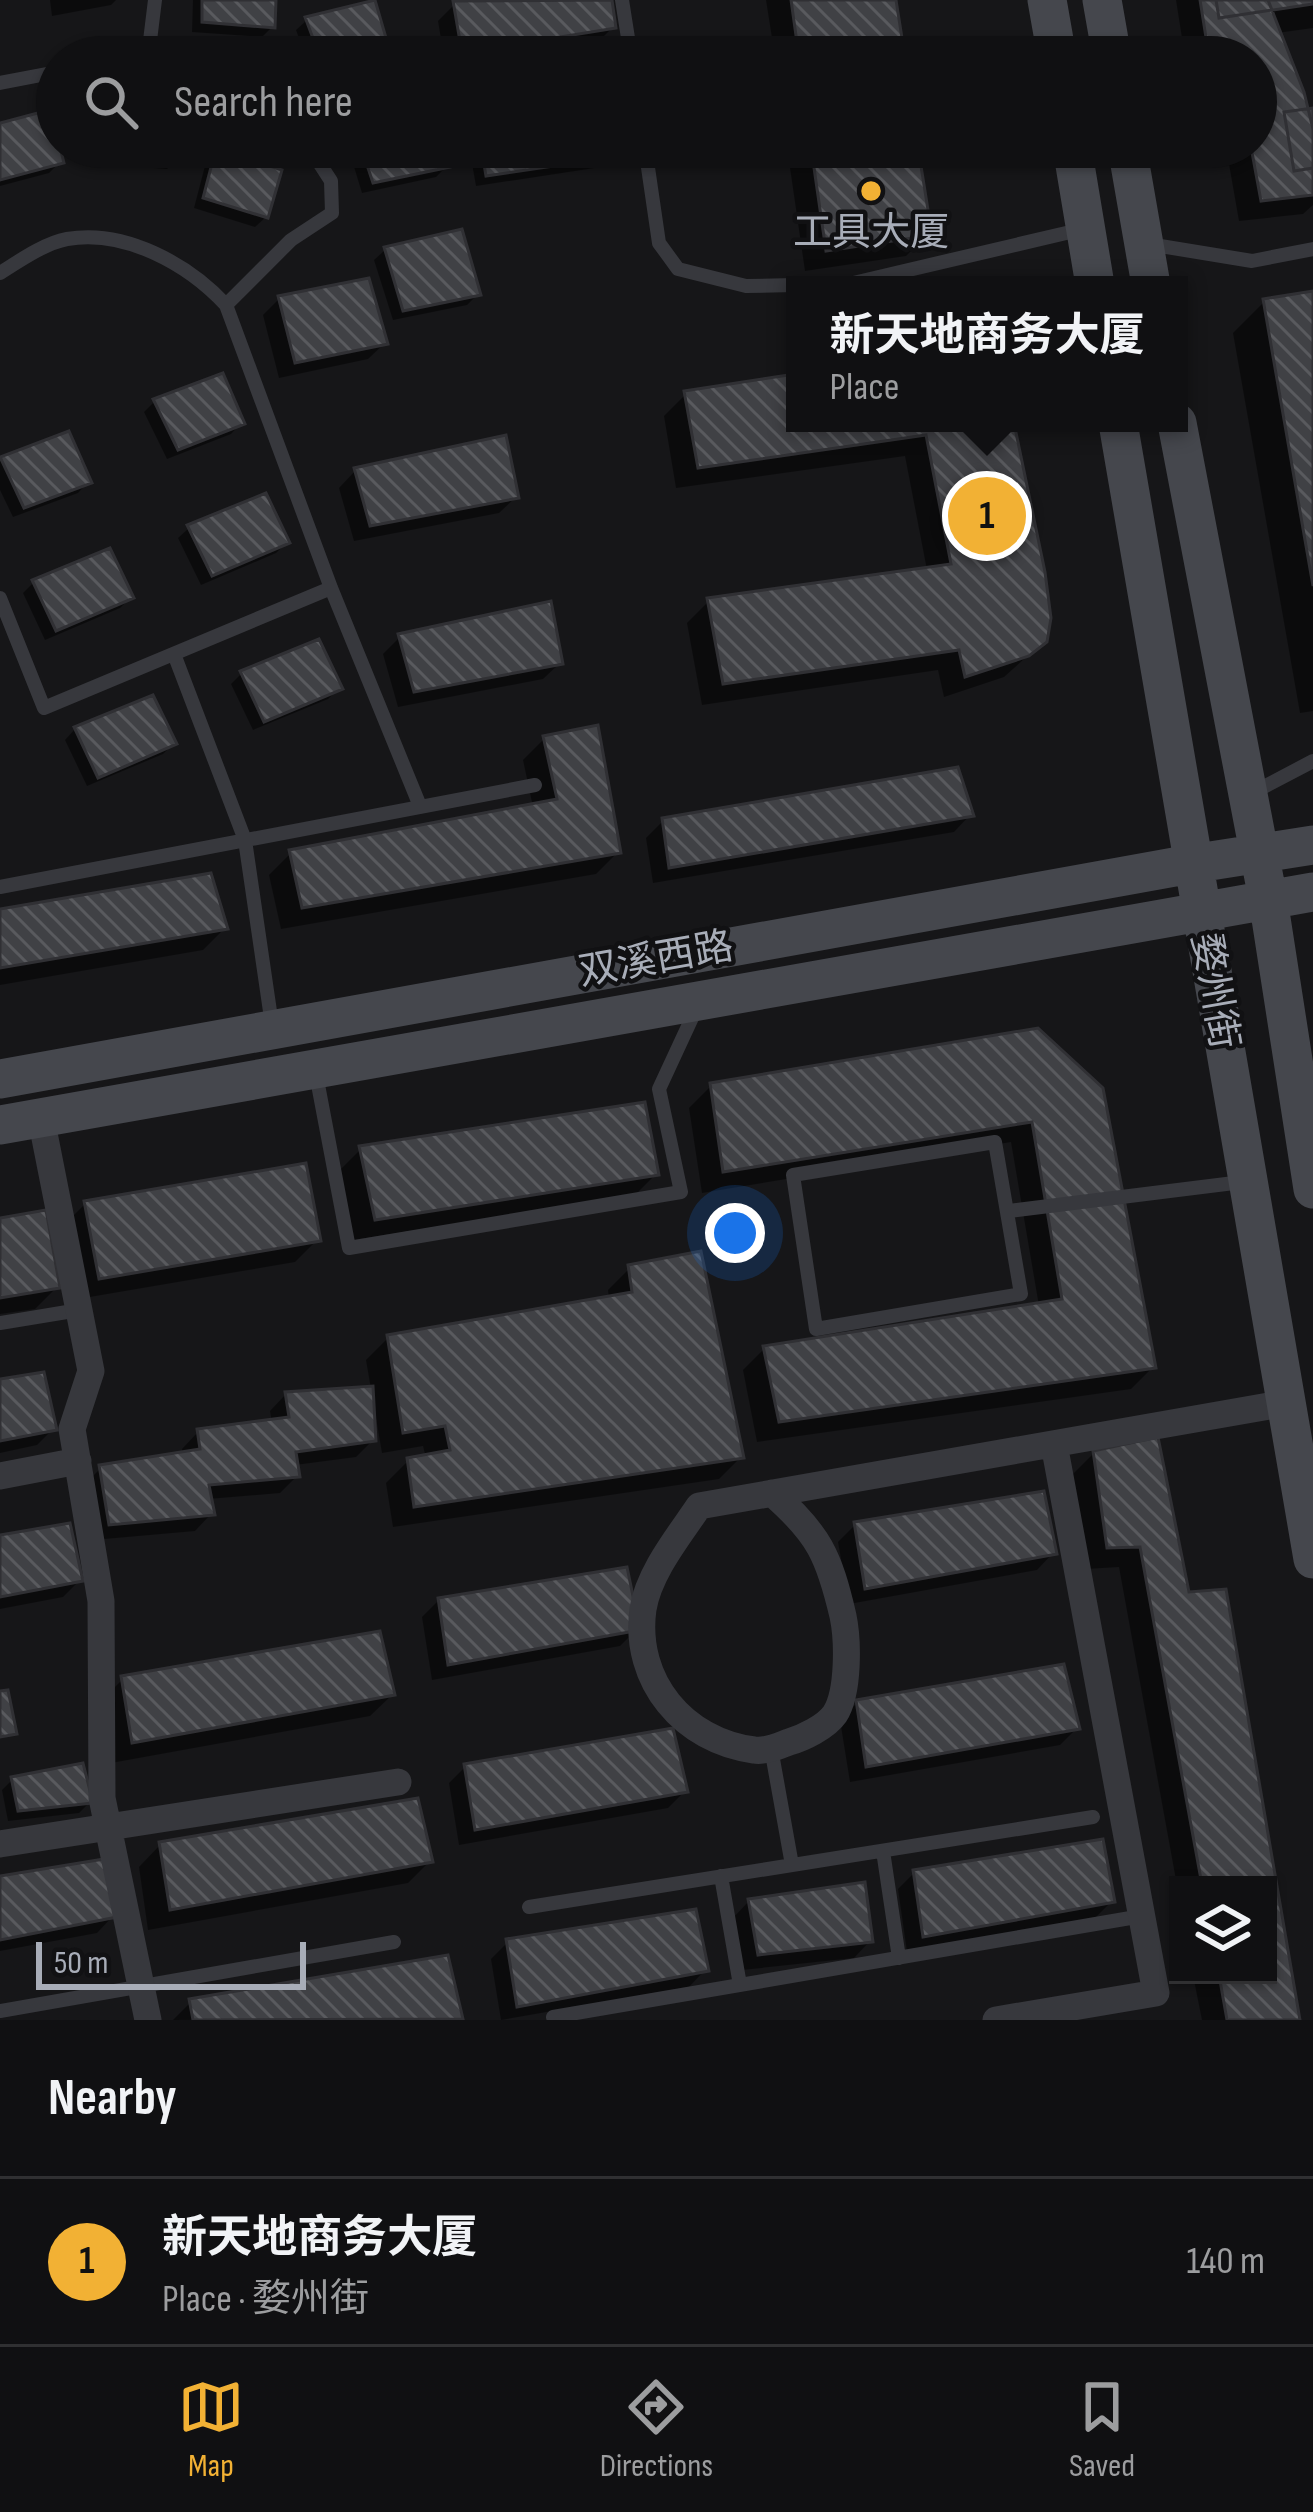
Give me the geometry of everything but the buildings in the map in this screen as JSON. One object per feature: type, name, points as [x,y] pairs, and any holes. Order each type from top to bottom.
[{"type":"main road","points":[[1047,0],[1053,36]]},
{"type":"main road","points":[[1102,0],[1108,36]]},
{"type":"main road","points":[[1075,168],[1093,276]]},
{"type":"main road","points":[[1130,168],[1149,276]]},
{"type":"main road","name":"婺州街","points":[[1119,432],[1313,1559]]},
{"type":"main road","name":"婺州街","points":[[1179,432],[1268,899],[1313,1189]]},
{"type":"main road","name":"双溪西路","points":[[0,1079],[1313,845]]},
{"type":"main road","name":"双溪西路","points":[[0,1125],[1313,892]]},
{"type":"street","points":[[40,1118],[92,1371],[73,1429],[101,1601],[102,1798],[148,2020]]},
{"type":"street","points":[[772,1493],[809,1525],[832,1571],[846,1628],[846,1672],[835,1714],[803,1738],[758,1752],[716,1740],[673,1713],[646,1666],[643,1609],[659,1567],[699,1506],[772,1493],[1054,1444],[1286,1403]]},
{"type":"street","points":[[996,2020],[1156,1993],[1054,1444]]},
{"type":"street","points":[[0,1476],[78,1461]]},
{"type":"street","points":[[0,1844],[398,1782]]},
{"type":"lane","points":[[151,36],[155,0]]},
{"type":"lane","points":[[622,0],[628,36]]},
{"type":"lane","points":[[0,83],[36,76]]},
{"type":"lane","points":[[226,305],[291,240],[332,213],[331,181],[323,168]]},
{"type":"lane","points":[[648,168],[659,243],[678,269],[746,286],[786,285]]},
{"type":"lane","points":[[883,276],[1085,229]]},
{"type":"lane","points":[[0,273],[65,239],[113,240],[166,258],[208,286],[226,305],[331,588],[420,806]]},
{"type":"lane","points":[[1143,243],[1252,260],[1313,249]]},
{"type":"lane","points":[[0,598],[3,616],[44,708],[331,588]]},
{"type":"lane","points":[[174,654],[244,840],[273,1030]]},
{"type":"lane","points":[[1246,796],[1313,761]]},
{"type":"lane","points":[[0,887],[535,785]]},
{"type":"lane","points":[[315,1069],[350,1248],[682,1192],[659,1089],[700,1000]]},
{"type":"lane","points":[[995,1142],[1009,1210],[1022,1294],[816,1329],[793,1175],[995,1142]]},
{"type":"lane","points":[[1009,1210],[1247,1181]]},
{"type":"lane","points":[[0,1323],[79,1310]]},
{"type":"lane","points":[[771,1748],[792,1865]]},
{"type":"lane","points":[[530,1907],[1093,1817]]},
{"type":"lane","points":[[883,1851],[898,1958]]},
{"type":"lane","points":[[721,1876],[740,1985]]},
{"type":"lane","points":[[553,2017],[1142,1916]]},
{"type":"lane","points":[[0,2011],[394,1942]]},
{"type":"place","name":"工具大厦","points":[[871,191]]},
{"type":"place","name":"新天地商务大厦","points":[[987,516]]}]
